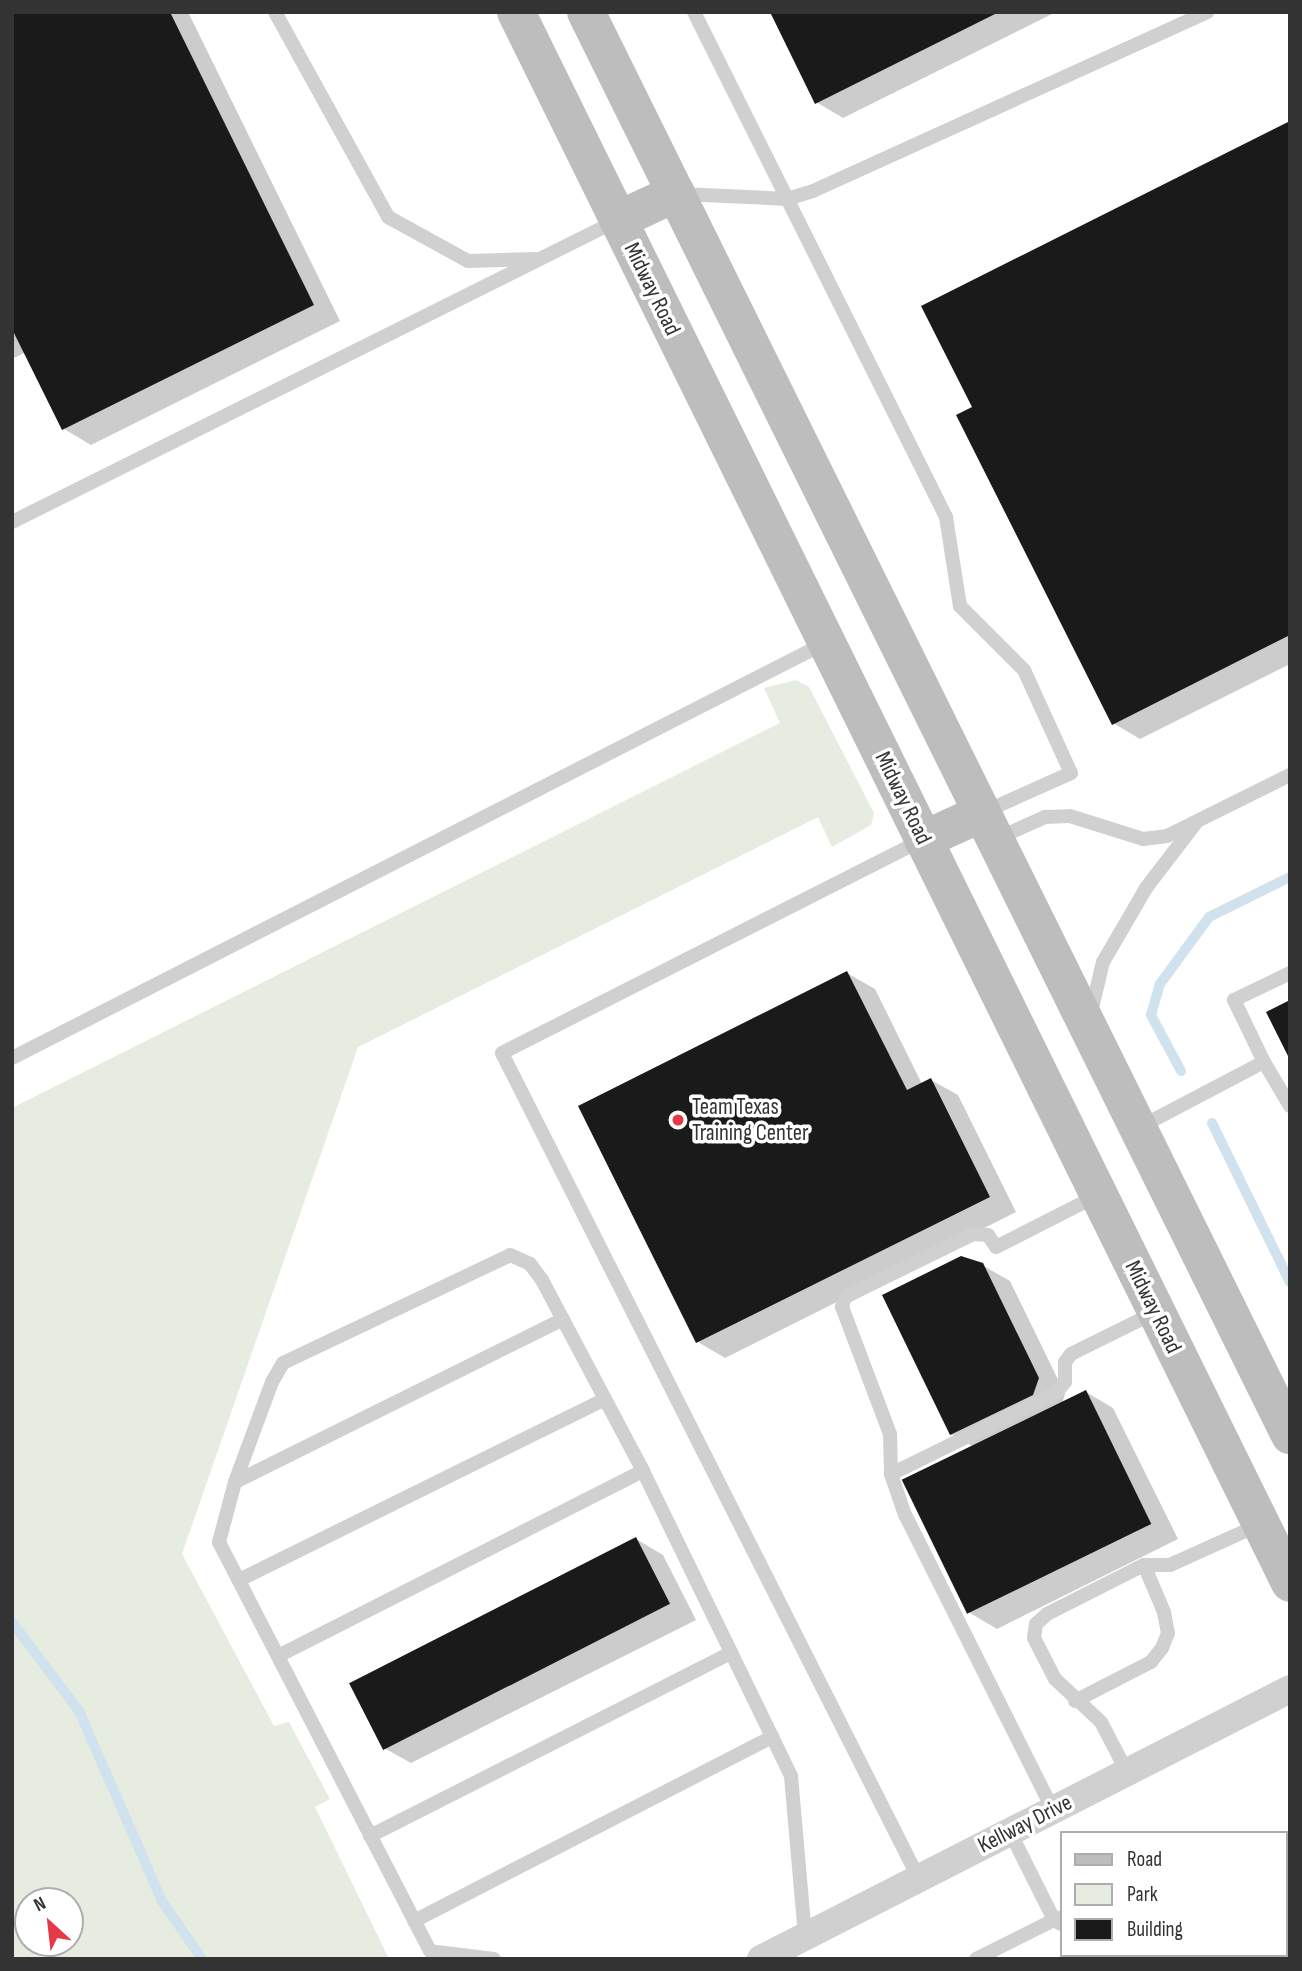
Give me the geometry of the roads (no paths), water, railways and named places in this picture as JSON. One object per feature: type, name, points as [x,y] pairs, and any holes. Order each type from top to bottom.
[{"type":"main road","name":"Midway Road","points":[[516,12],[1290,1583]]},
{"type":"main road","points":[[586,12],[1290,1435]]},
{"type":"main road","points":[[618,220],[676,193]]},
{"type":"main road","points":[[923,839],[989,826]]},
{"type":"street","name":"Kellway Drive","points":[[761,1959],[1290,1689]]},
{"type":"lane","points":[[275,12],[388,217],[468,261],[541,259]]},
{"type":"lane","points":[[694,12],[946,517],[960,606],[1024,670],[1071,773],[989,826]]},
{"type":"lane","points":[[676,193],[787,199],[813,191],[1207,12]]},
{"type":"lane","points":[[12,522],[618,220]]},
{"type":"lane","points":[[12,1058],[826,642]]},
{"type":"lane","points":[[989,826],[1045,817],[1098,822],[1143,839],[1167,836],[1290,775]]},
{"type":"lane","points":[[1088,1026],[1102,962],[1146,888],[1195,823]]},
{"type":"lane","points":[[919,1879],[502,1053],[923,839]]},
{"type":"lane","points":[[1290,973],[1234,1000],[1290,1106]]},
{"type":"lane","points":[[1139,1128],[1265,1062]]},
{"type":"lane","points":[[1052,1810],[905,1515],[891,1474],[890,1434],[843,1314],[845,1297],[973,1234],[988,1235],[995,1247],[1099,1195]]},
{"type":"lane","points":[[495,1959],[430,1951],[219,1542],[235,1482],[272,1382],[283,1363],[510,1255],[530,1264],[563,1319],[643,1471],[675,1546],[791,1776],[804,1937]]},
{"type":"lane","points":[[891,1474],[1056,1393],[1065,1382],[1065,1362],[1071,1354],[1155,1312]]},
{"type":"lane","points":[[235,1482],[563,1319]]},
{"type":"lane","points":[[239,1580],[605,1399]]},
{"type":"lane","points":[[278,1656],[643,1471]]},
{"type":"lane","points":[[1127,1772],[1101,1722],[1075,1701],[1055,1679],[1034,1638],[1036,1624],[1047,1614],[1144,1565],[1170,1565],[1261,1524]]},
{"type":"lane","points":[[1075,1701],[1151,1662],[1162,1648],[1168,1633],[1164,1612],[1144,1565]]},
{"type":"lane","points":[[370,1836],[731,1653]]},
{"type":"lane","points":[[414,1921],[772,1737]]},
{"type":"lane","points":[[976,1959],[1059,1920],[1010,1832]]},
{"type":"waterway","points":[[1181,1071],[1151,1015],[1160,984],[1209,917],[1290,877]]},
{"type":"waterway","points":[[1212,1123],[1290,1282]]},
{"type":"waterway","points":[[12,1622],[79,1711],[162,1901],[202,1959]]},
{"type":"place","name":"Team Texas Training Center","points":[[678,1120]]}]
